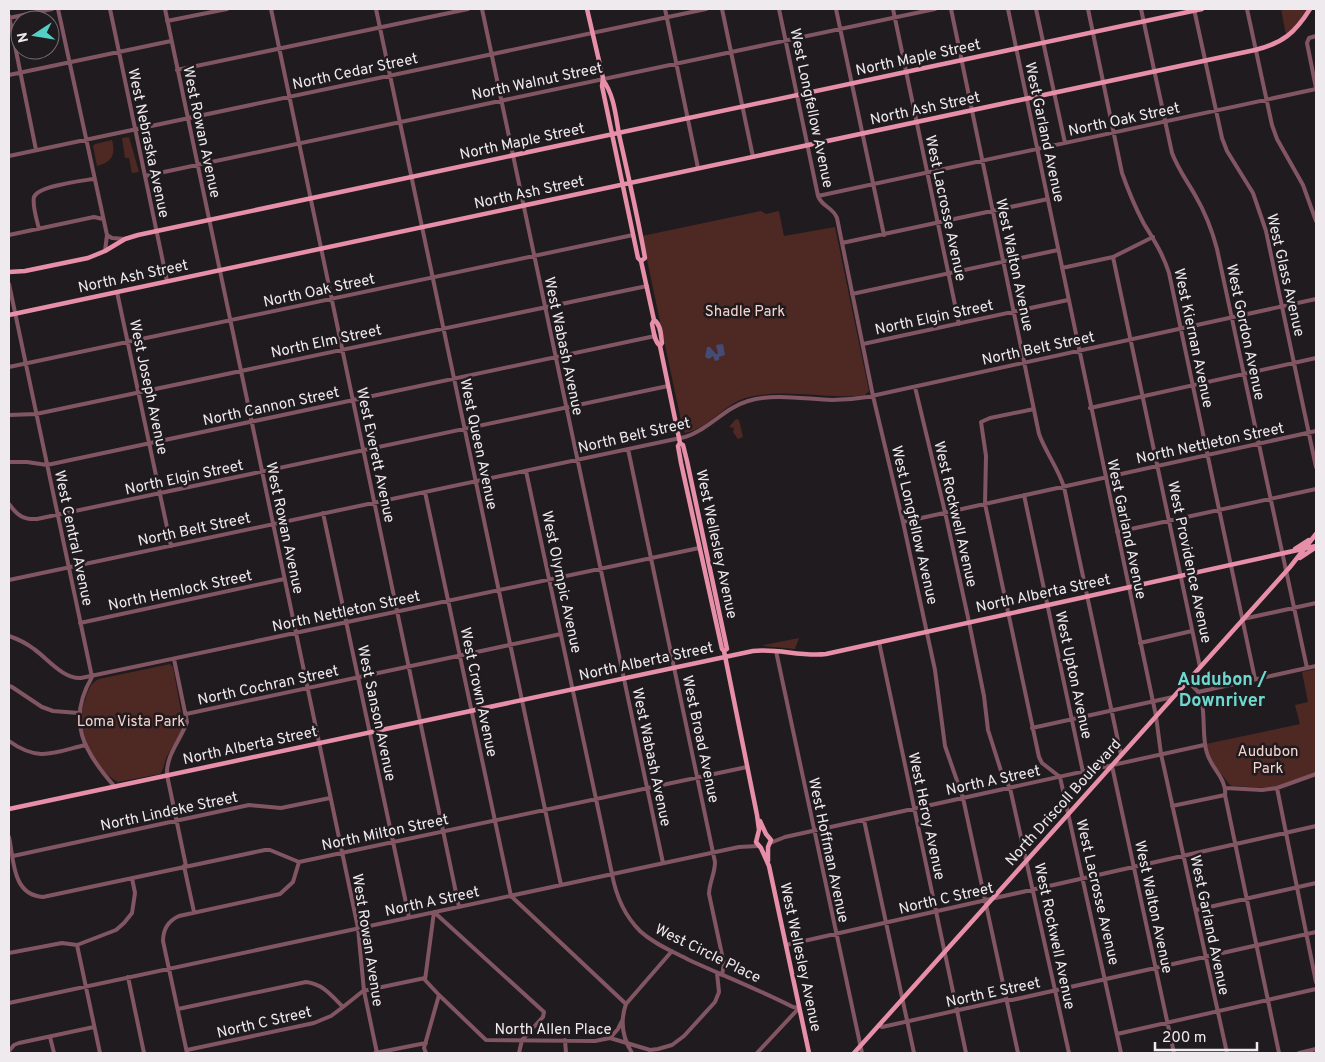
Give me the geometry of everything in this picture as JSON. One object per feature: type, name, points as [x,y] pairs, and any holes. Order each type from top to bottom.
[{"type":"main road","name":"West Wellesley Avenue","points":[[587,9],[630,183],[654,320],[652,324],[654,336],[660,346]]},
{"type":"main road","name":"North Maple Street","points":[[9,272],[25,271],[88,258],[105,251],[125,239],[156,231],[1202,9]]},
{"type":"main road","name":"North Ash Street","points":[[9,315],[1256,50],[1270,46],[1292,33],[1310,9]]},
{"type":"main road","name":"West Wellesley Avenue","points":[[603,78],[602,86],[638,258],[643,259]]},
{"type":"main road","name":"West Wellesley Avenue","points":[[654,320],[658,322],[662,343],[660,346],[679,440],[678,446],[699,548],[722,649],[726,657],[748,767],[757,815],[759,847],[769,866]]},
{"type":"main road","name":"West Wellesley Avenue","points":[[679,440],[683,444],[727,649],[724,651]]},
{"type":"main road","name":"North Alberta Street","points":[[1289,552],[1316,534]]},
{"type":"main road","name":"North Driscoll Boulevard","points":[[854,1053],[986,903],[992,899],[1286,572],[1316,534]]},
{"type":"main road","name":"North Alberta Street","points":[[9,809],[753,651],[817,655],[1316,547]]},
{"type":"main road","name":"North Driscoll Boulevard","points":[[1290,567],[1304,554],[1316,547]]},
{"type":"main road","points":[[702,558],[710,573],[708,587]]},
{"type":"main road","name":"West Wellesley Avenue","points":[[757,815],[771,840],[769,845],[769,866],[809,1053]]},
{"type":"main road","points":[[757,837],[767,835]]},
{"type":"main road","points":[[759,847],[769,845]]},
{"type":"street","points":[[36,150],[9,17],[52,9]]},
{"type":"street","points":[[58,9],[106,235],[105,251]]},
{"type":"street","name":"West Nebraska Avenue","points":[[110,9],[167,281]]},
{"type":"street","name":"West Rowan Avenue","points":[[165,9],[358,928],[364,991],[376,1053]]},
{"type":"street","points":[[167,21],[227,9]]},
{"type":"street","name":"West Everett Avenue","points":[[270,9],[459,907]]},
{"type":"street","name":"West Queen Avenue","points":[[376,9],[561,885]]},
{"type":"street","points":[[177,70],[468,9]]},
{"type":"street","name":"West Wabash Avenue","points":[[482,9],[663,863]]},
{"type":"street","points":[[665,9],[698,168]]},
{"type":"street","name":"North Cedar Street","points":[[9,156],[706,9]]},
{"type":"street","points":[[722,9],[753,157]]},
{"type":"street","name":"West Longfellow Avenue","points":[[779,9],[818,196],[822,204],[836,215],[873,396],[927,631],[937,682],[945,746],[963,798],[1018,1053]]},
{"type":"street","points":[[836,9],[884,235]]},
{"type":"street","name":"West Lacrosse Avenue","points":[[894,9],[959,324]]},
{"type":"street","name":"North Walnut Street","points":[[145,176],[935,9]]},
{"type":"street","name":"West Walton Avenue","points":[[950,9],[1034,409],[1043,444],[1061,476],[1064,487],[1121,755]]},
{"type":"street","name":"West Garland Avenue","points":[[1008,9],[1156,716],[1161,754],[1227,1053]]},
{"type":"street","points":[[1036,9],[1064,143]]},
{"type":"street","name":"West Kiernan Avenue","points":[[1088,9],[1126,186],[1138,213],[1166,261],[1256,679]]},
{"type":"street","name":"West Gordon Avenue","points":[[1141,9],[1172,154],[1178,168],[1194,193],[1214,238],[1306,668]]},
{"type":"street","points":[[1247,9],[1272,125],[1277,139],[1303,185],[1316,221]]},
{"type":"street","name":"West Glass Avenue","points":[[1194,10],[1222,138],[1227,151],[1253,194],[1262,218],[1316,467]]},
{"type":"street","points":[[1316,36],[1308,40],[1307,44],[1316,88]]},
{"type":"street","points":[[9,75],[171,40]]},
{"type":"street","name":"North Oak Street","points":[[818,196],[1316,88]]},
{"type":"street","points":[[39,229],[34,204],[37,193],[45,189],[93,179]]},
{"type":"street","points":[[842,243],[1048,199]]},
{"type":"street","points":[[9,235],[94,217],[102,219]]},
{"type":"street","points":[[106,235],[112,238],[125,239]]},
{"type":"street","name":"North Oak Street","points":[[9,367],[633,235]]},
{"type":"street","points":[[1062,268],[1113,257],[1152,236]]},
{"type":"street","points":[[852,294],[1058,250]]},
{"type":"street","name":"West Providence Avenue","points":[[1113,257],[1200,667]]},
{"type":"street","name":"West Central Avenue","points":[[9,284],[92,677]]},
{"type":"street","name":"North Elm Street","points":[[9,415],[36,414],[647,286]]},
{"type":"street","name":"West Joseph Avenue","points":[[117,292],[171,546]]},
{"type":"street","name":"North Belt Street","points":[[9,580],[628,449],[679,440],[701,431],[738,405],[748,401],[777,397],[839,400],[873,396],[1316,299]]},
{"type":"street","name":"North Elgin Street","points":[[862,344],[1068,300]]},
{"type":"street","name":"North Cannon Street","points":[[9,462],[47,465],[654,336]]},
{"type":"street","points":[[1090,408],[1316,358]]},
{"type":"street","name":"North Elgin Street","points":[[9,504],[17,514],[30,520],[668,386]]},
{"type":"street","name":"West Rockwell Avenue","points":[[916,387],[969,622],[984,696],[988,730],[1002,774],[1010,788],[1069,1053]]},
{"type":"street","points":[[1034,409],[982,421],[981,427],[986,456],[985,504],[1039,757],[1042,763],[1060,777]]},
{"type":"street","name":"North Nettleton Street","points":[[903,522],[1316,431]]},
{"type":"street","name":"West Broad Avenue","points":[[628,449],[713,852],[715,868],[709,890],[724,964],[722,975]]},
{"type":"street","name":"West Olympic Avenue","points":[[526,471],[612,874]]},
{"type":"street","points":[[1117,532],[1316,489]]},
{"type":"street","name":"West Crown Avenue","points":[[425,492],[511,896]]},
{"type":"street","name":"West Upton Avenue","points":[[1024,495],[1083,772]]},
{"type":"street","name":"West Sanson Avenue","points":[[323,514],[409,918]]},
{"type":"street","name":"North Nettleton Street","points":[[9,636],[21,640],[33,648],[70,677],[92,677],[699,548]]},
{"type":"street","name":"North Hemlock Street","points":[[80,622],[284,579]]},
{"type":"street","points":[[1243,619],[1316,603]]},
{"type":"street","points":[[1140,643],[1192,631]]},
{"type":"street","name":"North Cochran Street","points":[[186,714],[561,634]]},
{"type":"street","name":"West Heroy Avenue","points":[[878,642],[966,1053]]},
{"type":"street","name":"West Hoffman Avenue","points":[[776,651],[862,1053]]},
{"type":"street","points":[[174,659],[186,722],[184,732],[166,765],[194,912]]},
{"type":"street","points":[[1198,692],[1316,666]]},
{"type":"street","points":[[92,677],[86,686],[78,714],[82,736],[85,745],[100,769],[115,787]]},
{"type":"street","points":[[1187,681],[1198,692],[1203,714],[1204,745],[1209,760],[1226,788],[1225,794],[1279,1053]]},
{"type":"street","points":[[9,686],[42,707],[53,711],[78,714]]},
{"type":"street","points":[[1032,728],[1174,697]]},
{"type":"street","points":[[9,741],[20,750],[36,754],[85,745]]},
{"type":"street","name":"North A Street","points":[[769,845],[785,837],[813,830],[1204,745]]},
{"type":"street","name":"West Walton Avenue","points":[[1112,766],[1174,1053]]},
{"type":"street","name":"North Milton Street","points":[[299,862],[748,767]]},
{"type":"street","points":[[1226,788],[1262,790],[1277,788],[1316,774]]},
{"type":"street","name":"West Lacrosse Avenue","points":[[1060,777],[1121,1053]]},
{"type":"street","points":[[1277,788],[1316,982]]},
{"type":"street","points":[[1172,806],[1225,794]]},
{"type":"street","name":"North Lindeke Street","points":[[13,856],[249,805],[281,808],[330,798]]},
{"type":"street","points":[[864,820],[914,1053]]},
{"type":"street","name":"North C Street","points":[[992,899],[1316,826]]},
{"type":"street","name":"North A Street","points":[[767,835],[785,837]]},
{"type":"street","points":[[9,837],[18,882],[28,894],[42,897],[265,850],[270,850],[299,862],[293,882],[289,888],[280,894],[194,912],[175,918],[166,928],[163,941],[187,1052]]},
{"type":"street","name":"North A Street","points":[[742,846],[757,837]]},
{"type":"street","name":"North A Street","points":[[9,1003],[713,852],[742,846],[759,847]]},
{"type":"street","name":"West Circle Place","points":[[612,874],[619,900],[631,921],[649,938],[672,952],[799,1008]]},
{"type":"street","points":[[9,953],[62,943],[77,946],[107,935],[124,924],[132,913],[135,892],[132,878]]},
{"type":"street","points":[[1196,910],[1316,883]]},
{"type":"street","points":[[511,896],[626,1004]]},
{"type":"street","name":"North C Street","points":[[786,945],[986,903]]},
{"type":"street","points":[[364,991],[425,979],[434,912]]},
{"type":"street","points":[[434,912],[544,1012],[543,1017],[522,1040],[519,1053]]},
{"type":"street","name":"North E Street","points":[[880,1025],[882,1027],[907,1022],[1316,932]]},
{"type":"street","points":[[77,946],[100,1053]]},
{"type":"street","points":[[610,1038],[622,1021],[626,1004],[672,952]]},
{"type":"street","name":"North Allen Place","points":[[425,979],[484,1040],[595,1040],[610,1038],[643,1049],[658,1049],[678,1041],[684,1036],[717,998],[719,986],[717,973]]},
{"type":"street","points":[[128,978],[144,1053]]},
{"type":"street","points":[[178,1010],[306,982],[315,983],[323,987],[343,1007]]},
{"type":"street","points":[[1118,1034],[1316,989]]},
{"type":"street","name":"North C Street","points":[[187,1052],[314,1023],[331,1016],[364,991]]},
{"type":"street","points":[[426,1053],[424,1048],[439,995]]},
{"type":"street","points":[[757,1053],[799,1008]]},
{"type":"street","points":[[622,1021],[627,1044],[632,1053]]},
{"type":"street","points":[[9,1049],[19,1043],[94,1027]]},
{"type":"street","points":[[50,1036],[54,1053]]},
{"type":"street","points":[[565,1040],[566,1053]]},
{"type":"street","points":[[376,1053],[426,1043]]},
{"type":"street","points":[[1299,1053],[1316,1049]]},
{"type":"green space","points":[[1281,9],[1307,9],[1286,35]]},
{"type":"green space","points":[[129,137],[139,172],[132,173],[129,158],[125,158],[122,138]]},
{"type":"green space","points":[[112,140],[112,157],[97,166],[93,146]]},
{"type":"green space","name":"Shadle Park","points":[[761,211],[766,214],[779,211],[784,236],[835,227],[869,391],[865,395],[851,396],[778,394],[749,397],[732,404],[702,426],[685,433],[642,236]]},
{"type":"green space","points":[[736,419],[739,420],[743,437],[738,439],[733,432],[734,428],[729,427]]},
{"type":"green space","points":[[799,638],[795,649],[764,646],[764,645]]},
{"type":"green space","name":"Loma Vista Park","points":[[170,664],[173,667],[183,722],[182,730],[166,758],[160,774],[118,782],[99,765],[89,749],[83,732],[83,707],[88,691],[92,684],[99,679]]},
{"type":"green space","name":"Audubon Park","points":[[1316,669],[1316,773],[1291,783],[1270,788],[1232,786],[1229,784],[1212,762],[1206,744],[1300,724],[1295,705],[1308,702],[1302,672]]},
{"type":"water","points":[[723,344],[725,355],[719,357],[719,360],[715,361],[713,356],[709,359],[705,357],[707,347],[710,347],[718,354],[716,345]]},
{"type":"district","name":"Audubon / Downriver","points":[[1222,690]]}]
